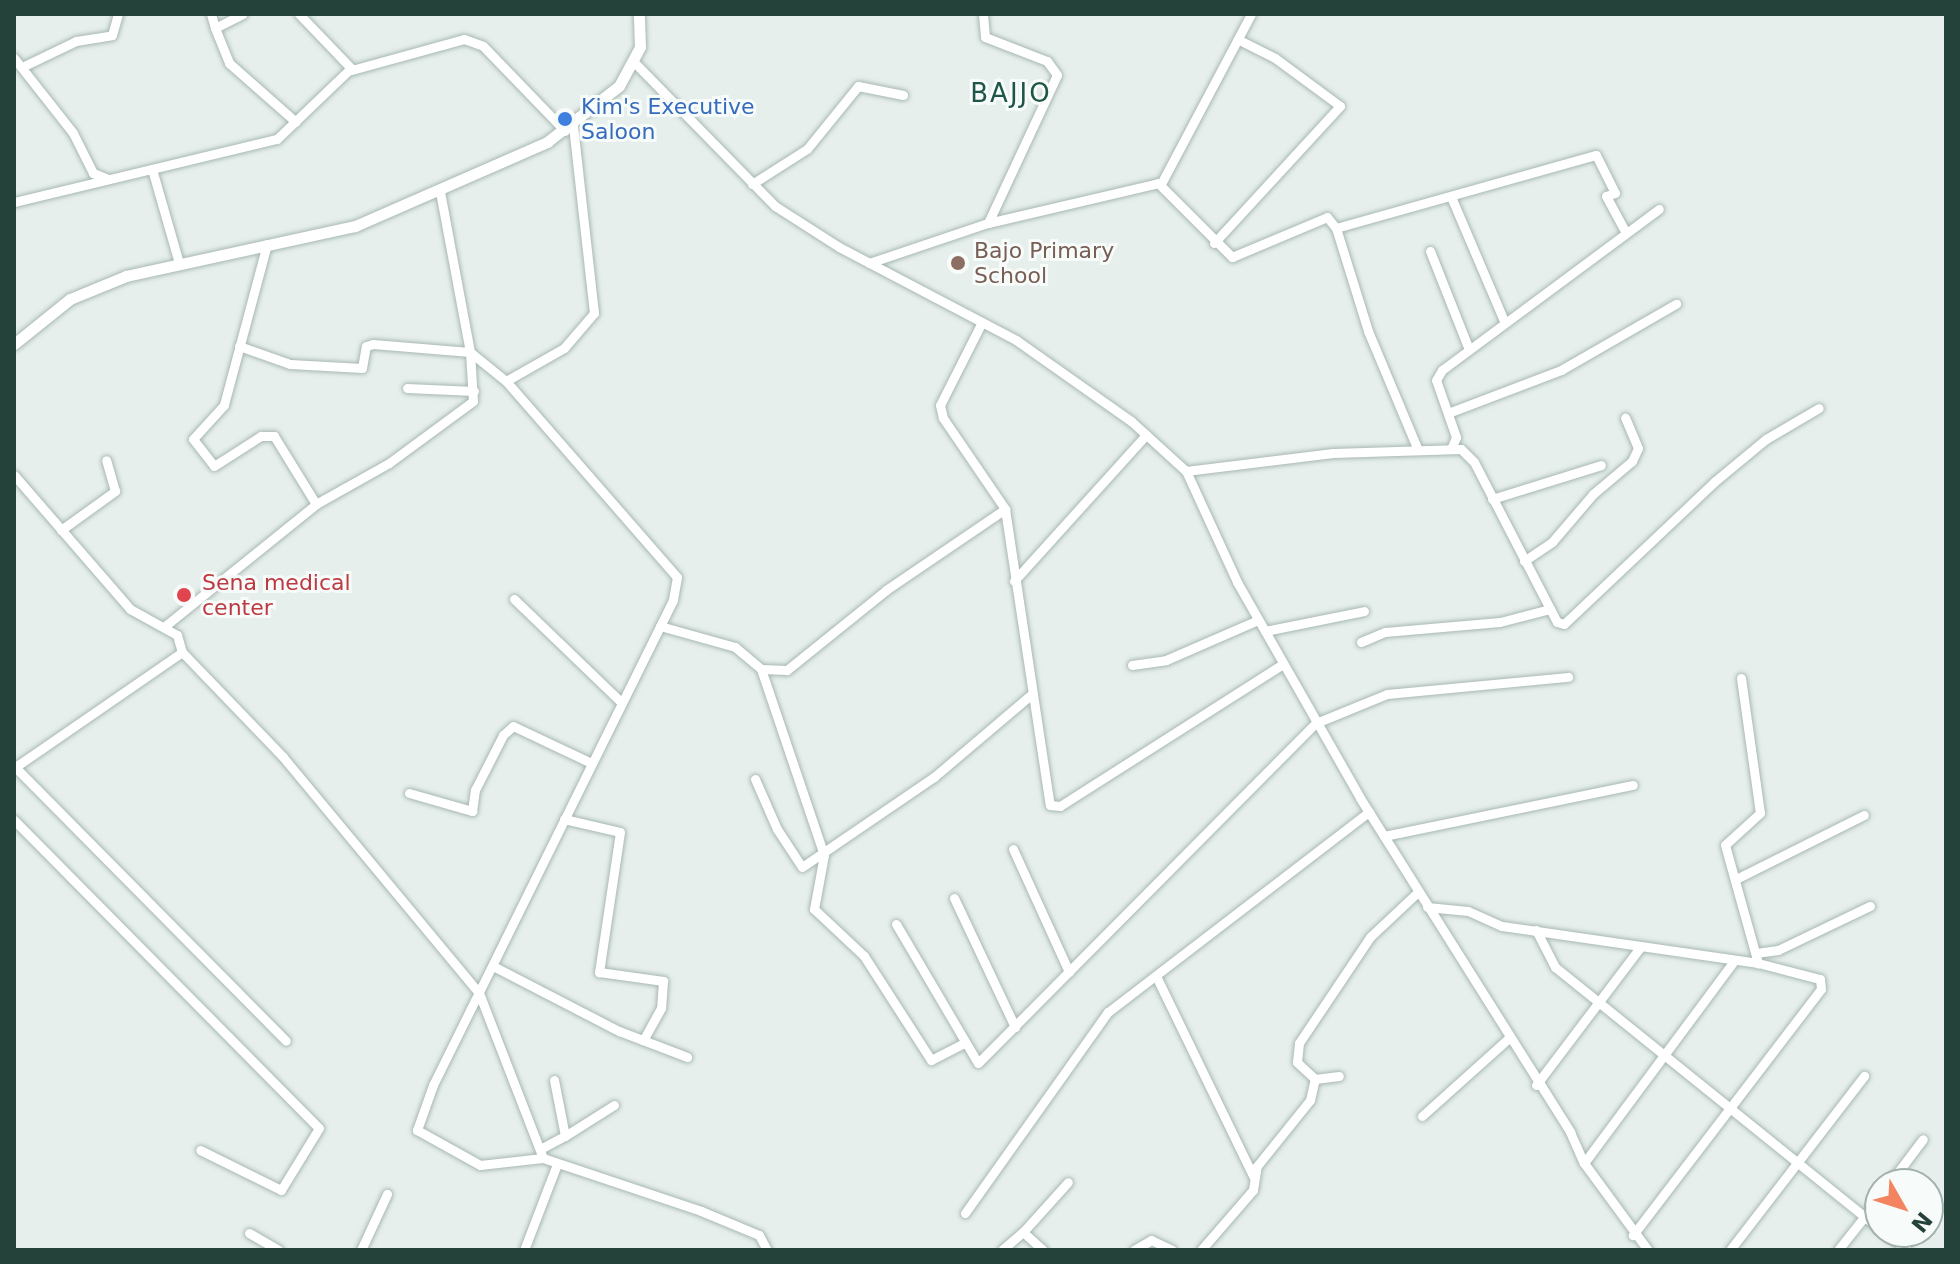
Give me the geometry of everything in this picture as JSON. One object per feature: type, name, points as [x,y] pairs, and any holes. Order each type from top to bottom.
[{"type":"street","points":[[22,67],[76,41],[112,35],[118,14]]},
{"type":"street","points":[[211,14],[229,63],[296,122]]},
{"type":"street","points":[[215,28],[243,14]]},
{"type":"street","points":[[299,14],[352,69]]},
{"type":"street","points":[[14,344],[70,299],[126,276],[355,226],[440,192],[569,128],[619,86],[635,63],[639,14]]},
{"type":"street","points":[[983,14],[985,37],[1047,61],[1057,75],[988,223]]},
{"type":"street","points":[[869,263],[988,223],[1161,184],[1251,14]]},
{"type":"street","points":[[14,202],[277,139],[352,69],[471,40],[569,128],[594,313],[564,348],[506,381]]},
{"type":"street","points":[[1214,243],[1340,106],[1275,58],[1239,40]]},
{"type":"street","points":[[14,58],[73,133],[93,173],[108,179]]},
{"type":"street","points":[[635,63],[752,184],[805,227],[982,322],[1076,381],[1146,435],[1186,471],[1258,620],[1316,723],[1510,1037],[1536,1085],[1570,1132],[1584,1163],[1633,1235],[1648,1250]]},
{"type":"street","points":[[752,184],[807,149],[858,86],[903,95]]},
{"type":"street","points":[[1336,228],[1452,199],[1596,155],[1615,193],[1606,196],[1626,233]]},
{"type":"street","points":[[152,169],[179,263]]},
{"type":"street","points":[[1161,184],[1214,243],[1232,257],[1321,217],[1336,228],[1368,331],[1418,450]]},
{"type":"street","points":[[165,626],[316,504],[465,410],[474,391],[470,352],[440,192]]},
{"type":"street","points":[[1452,199],[1504,321]]},
{"type":"street","points":[[1451,449],[1456,437],[1436,380],[1468,347],[1659,209]]},
{"type":"street","points":[[267,244],[224,405],[193,439],[214,466],[261,436],[274,436],[316,504]]},
{"type":"street","points":[[1430,251],[1468,347]]},
{"type":"street","points":[[1448,413],[1561,370],[1676,304]]},
{"type":"street","points":[[982,322],[940,405],[943,418],[1005,509],[1049,800],[1056,808],[1283,664]]},
{"type":"street","points":[[239,346],[290,364],[362,368],[366,346],[373,344],[470,352],[506,381],[677,577],[677,591],[589,762],[433,1085],[417,1130],[480,1165],[543,1153],[614,1105]]},
{"type":"street","points":[[407,388],[474,391]]},
{"type":"street","points":[[1186,471],[1333,453],[1451,449],[1468,452],[1560,623],[1574,616],[1714,482],[1766,439],[1819,408]]},
{"type":"street","points":[[1524,561],[1552,542],[1593,494],[1632,461],[1638,448],[1625,418]]},
{"type":"street","points":[[1014,581],[1146,435]]},
{"type":"street","points":[[61,530],[115,491],[106,460]]},
{"type":"street","points":[[1492,499],[1601,465]]},
{"type":"street","points":[[14,475],[130,609],[177,635],[182,652],[283,757],[479,993],[543,1153],[557,1164],[749,1230],[767,1250]]},
{"type":"street","points":[[761,669],[787,670],[886,590],[1005,509]]},
{"type":"street","points":[[514,599],[620,701]]},
{"type":"street","points":[[1361,642],[1385,632],[1500,622],[1550,609]]},
{"type":"street","points":[[1265,631],[1364,611]]},
{"type":"street","points":[[1132,665],[1166,660],[1258,620]]},
{"type":"street","points":[[660,626],[735,647],[761,669],[824,855],[814,909],[864,956],[931,1060],[962,1044]]},
{"type":"street","points":[[182,652],[14,768],[286,1041]]},
{"type":"street","points":[[896,924],[962,1044],[978,1063],[1316,723],[1387,694],[1568,677]]},
{"type":"street","points":[[1741,678],[1760,804],[1757,818],[1726,840],[1758,963]]},
{"type":"street","points":[[755,779],[798,867],[824,855],[934,777],[1032,694]]},
{"type":"street","points":[[409,793],[472,811],[475,790],[503,735],[513,726],[589,762]]},
{"type":"street","points":[[1384,836],[1633,785]]},
{"type":"street","points":[[965,1213],[1108,1012],[1369,812]]},
{"type":"street","points":[[1736,879],[1864,815]]},
{"type":"street","points":[[564,819],[620,832],[617,879],[598,965],[603,975],[665,984],[661,1008],[643,1040]]},
{"type":"street","points":[[14,820],[319,1128],[281,1190],[200,1150]]},
{"type":"street","points":[[1013,849],[1069,972]]},
{"type":"street","points":[[1315,1079],[1297,1062],[1299,1043],[1370,937],[1418,892]]},
{"type":"street","points":[[954,898],[1015,1027]]},
{"type":"street","points":[[1756,953],[1778,950],[1870,906]]},
{"type":"street","points":[[1427,907],[1468,911],[1502,926],[1758,963],[1823,984],[1731,1110],[1633,1235]]},
{"type":"street","points":[[1536,930],[1547,959],[1600,1006],[1801,1162],[1864,1216]]},
{"type":"street","points":[[1536,1085],[1600,1006],[1641,946]]},
{"type":"street","points":[[1584,1163],[1667,1056],[1734,961]]},
{"type":"street","points":[[493,966],[643,1040],[687,1057]]},
{"type":"street","points":[[1156,976],[1255,1180]]},
{"type":"street","points":[[1422,1116],[1510,1037]]},
{"type":"street","points":[[1315,1079],[1339,1076]]},
{"type":"street","points":[[1730,1250],[1801,1162],[1864,1076]]},
{"type":"street","points":[[1201,1250],[1253,1190],[1262,1158],[1310,1100],[1315,1079]]},
{"type":"street","points":[[554,1080],[565,1136]]},
{"type":"street","points":[[1901,1168],[1923,1139]]},
{"type":"street","points":[[524,1250],[557,1164]]},
{"type":"street","points":[[1002,1250],[1023,1232],[1068,1182]]},
{"type":"street","points":[[361,1250],[387,1194]]},
{"type":"street","points":[[1838,1250],[1864,1218]]},
{"type":"street","points":[[1023,1232],[1043,1250]]},
{"type":"street","points":[[249,1233],[279,1250]]},
{"type":"street","points":[[1134,1250],[1151,1240],[1172,1250]]},
{"type":"place","name":"Kim's Executive Saloon","points":[[565,119]]},
{"type":"place","name":"Bajo Primary School","points":[[958,263]]},
{"type":"place","name":"Sena medical center","points":[[184,595]]},
{"type":"district","name":"BAJJO","points":[[1011,94]]}]
